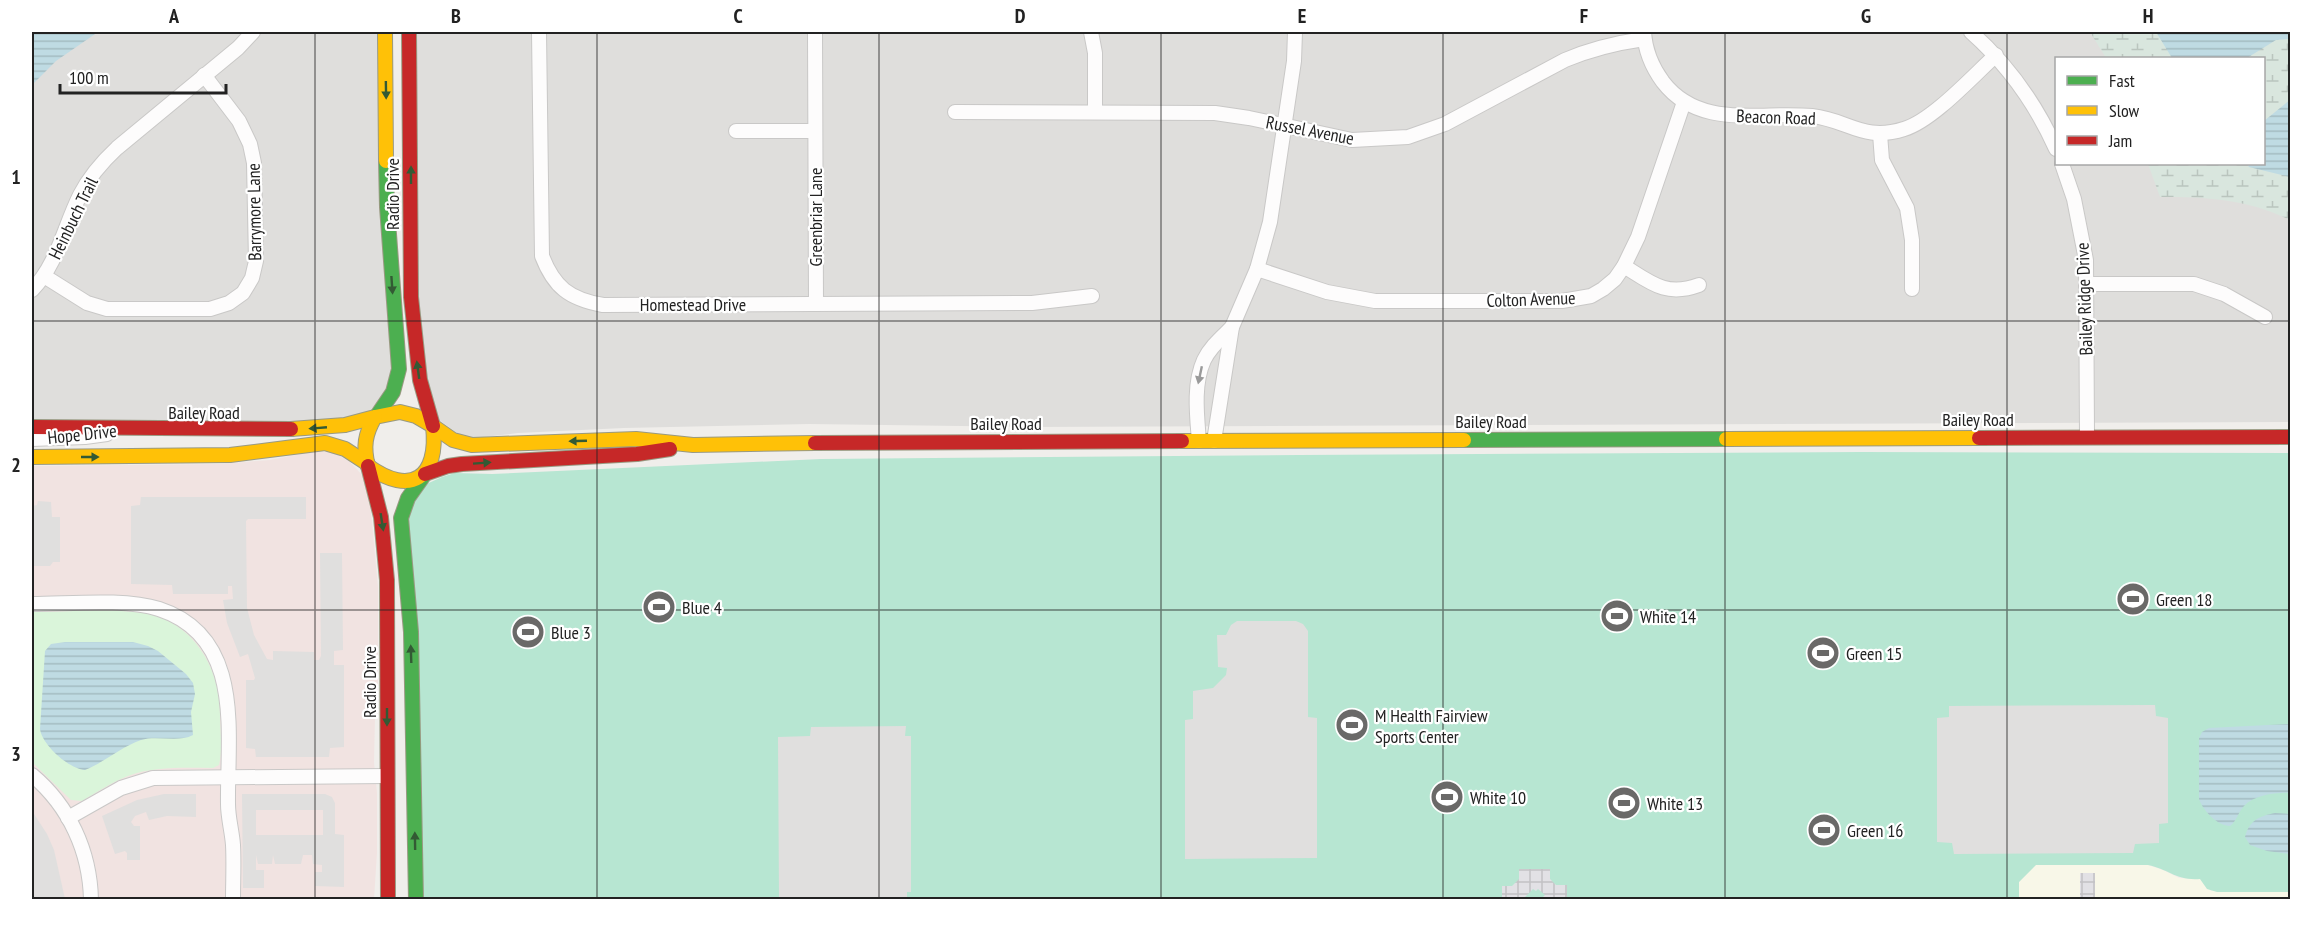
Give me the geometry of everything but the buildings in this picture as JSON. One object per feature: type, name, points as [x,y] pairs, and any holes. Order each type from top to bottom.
[{"type":"main road","name":"Radio Drive","points":[[375,417],[393,392],[399,369],[387,207],[386,32]]},
{"type":"main road","name":"Radio Drive","points":[[409,32],[412,313],[420,380],[433,426]]},
{"type":"main road","points":[[368,465],[364,442],[366,432],[375,417],[406,413],[422,418],[433,426],[436,443],[431,466],[408,498],[401,518],[411,632],[416,900]]},
{"type":"main road","name":"Bailey Road","points":[[32,427],[315,429],[345,425],[375,417]]},
{"type":"main road","name":"Bailey Road","points":[[433,426],[453,440],[472,445],[636,440],[693,446]]},
{"type":"main road","name":"Bailey Road","points":[[425,474],[462,464],[637,454],[693,446],[896,442],[2290,437]]},
{"type":"main road","points":[[32,457],[230,455],[325,443],[345,449],[375,472],[390,480],[409,480],[425,474]]},
{"type":"main road","name":"Radio Drive","points":[[368,465],[381,517],[386,559],[388,900]]},
{"type":"street","name":"Heinbuch Trail","points":[[32,290],[44,276],[79,196],[99,166],[117,148],[238,48],[253,32]]},
{"type":"street","name":"Homestead Drive","points":[[539,32],[542,256],[554,282],[579,300],[603,305],[1032,303],[1092,296]]},
{"type":"street","name":"Greenbriar Lane","points":[[815,32],[816,303]]},
{"type":"street","points":[[1091,32],[1095,53],[1095,112]]},
{"type":"street","points":[[1214,441],[1232,327],[1257,269],[1270,222],[1294,61],[1295,32]]},
{"type":"street","points":[[1971,32],[1996,55],[2016,80],[2031,102],[2055,147]]},
{"type":"street","name":"Russel Avenue","points":[[955,112],[1215,113],[1353,140],[1408,137],[1445,124],[1565,60],[1603,46],[1644,35]]},
{"type":"street","name":"Beacon Road","points":[[1644,35],[1656,72],[1684,102],[1722,115],[1813,116],[1866,133],[1880,134],[1919,124],[1996,55]]},
{"type":"street","name":"Barrymore Lane","points":[[44,276],[90,304],[107,309],[210,309],[229,303],[243,293],[252,278],[256,261],[255,163],[250,144],[239,121],[204,75]]},
{"type":"street","name":"Colton Avenue","points":[[1257,269],[1327,292],[1375,301],[1562,301],[1591,296],[1615,279],[1638,237],[1684,102]]},
{"type":"street","points":[[736,131],[815,131]]},
{"type":"street","points":[[1880,134],[1882,160],[1907,208],[1912,240],[1912,289]]},
{"type":"street","name":"Bailey Ridge Drive","points":[[2062,165],[2081,228],[2086,260],[2087,436]]},
{"type":"street","points":[[1624,266],[1666,290],[1688,289],[1699,285]]},
{"type":"street","points":[[2086,284],[2194,284],[2224,294],[2265,316]]},
{"type":"street","points":[[1199,441],[1198,378],[1212,348],[1232,327]]},
{"type":"street","name":"Hope Drive","points":[[32,439],[85,437],[132,429]]},
{"type":"street","name":"Hope Drive","points":[[32,466],[44,458],[51,457]]},
{"type":"street","points":[[32,604],[144,606],[169,613],[193,628],[212,651],[226,685],[228,814],[233,842],[233,900]]},
{"type":"street","points":[[32,774],[68,818],[84,855],[91,886],[91,900]]},
{"type":"street","points":[[68,818],[116,790],[143,780],[168,776],[387,776]]},
{"type":"shaded area","points":[[32,32],[385,32],[397,384],[358,422],[32,427]]},
{"type":"shaded area","points":[[409,32],[2290,32],[2290,422],[1030,427],[809,424],[624,428],[518,433],[475,438],[460,435],[428,412],[420,380]]},
{"type":"shaded area","points":[[316,451],[332,452],[349,461],[364,477],[369,491],[378,587],[378,685],[374,762],[377,793],[377,853],[374,899],[32,899],[32,466],[220,464],[270,460]]},
{"type":"shaded area","points":[[141,497],[306,497],[306,519],[248,519],[246,521],[247,608],[254,635],[267,659],[273,660],[273,651],[314,652],[314,660],[319,660],[321,656],[320,553],[342,553],[343,650],[334,651],[334,665],[344,665],[344,747],[330,748],[329,757],[256,757],[255,749],[246,748],[246,680],[255,678],[248,654],[240,657],[227,623],[223,600],[233,599],[232,586],[228,586],[228,594],[173,594],[172,585],[131,584],[131,506],[140,505]]},
{"type":"shaded area","points":[[38,501],[51,502],[52,517],[60,517],[60,562],[53,562],[50,566],[32,566],[32,506],[37,505]]},
{"type":"shaded area","points":[[1237,621],[1296,621],[1303,624],[1308,631],[1308,717],[1317,718],[1317,858],[1185,859],[1185,720],[1193,719],[1193,691],[1213,688],[1226,675],[1227,668],[1218,667],[1217,635],[1226,635],[1231,625]]},
{"type":"shaded area","points":[[2155,705],[2156,716],[2168,718],[2168,823],[2159,824],[2159,843],[2135,844],[2133,853],[1954,854],[1952,843],[1937,842],[1937,718],[1949,717],[1949,706]]},
{"type":"shaded area","points":[[906,726],[905,736],[911,736],[911,892],[907,892],[907,899],[779,899],[778,737],[810,736],[811,727]]},
{"type":"shaded area","points":[[164,794],[196,794],[196,817],[167,816],[149,820],[146,812],[135,816],[131,822],[134,826],[140,826],[140,860],[127,860],[125,851],[115,854],[102,816],[137,800]]},
{"type":"shaded area","points":[[242,794],[325,794],[332,797],[335,803],[335,834],[344,835],[344,887],[315,886],[315,872],[322,872],[322,865],[313,864],[312,855],[303,855],[301,864],[275,864],[273,855],[272,864],[258,864],[256,855],[256,870],[264,870],[264,888],[243,888]],"holes":[[[256,810],[323,810],[323,835],[256,835]]]},
{"type":"shaded area","points":[[32,811],[54,850],[65,899],[32,899]]},
{"type":"shaded area","points":[[2035,865],[2148,865],[2179,878],[2200,879],[2211,891],[2290,892],[2290,899],[2019,899],[2019,882]]},
{"type":"shaded area","points":[[1519,869],[1550,869],[1550,879],[1556,885],[1567,885],[1567,899],[1544,899],[1542,898],[1545,895],[1538,889],[1536,891],[1533,889],[1523,899],[1502,899],[1502,886],[1512,886],[1519,879]]},
{"type":"shaded area","points":[[2080,873],[2095,873],[2095,899],[2080,899]]},
{"type":"green space","points":[[2090,32],[2290,32],[2290,220],[2242,203],[2160,197],[2148,165],[2265,165],[2265,57],[2105,57]]},
{"type":"green space","name":"M Health Fairview Sports Center","points":[[1861,452],[2290,453],[2290,892],[2217,892],[2207,889],[2200,879],[2179,877],[2148,865],[2036,865],[2019,882],[2019,900],[416,899],[401,526],[411,491],[442,477],[455,473],[492,474],[821,459]]},
{"type":"green space","points":[[102,610],[143,613],[161,618],[189,636],[209,663],[219,696],[221,746],[219,765],[213,768],[170,768],[138,773],[116,781],[82,801],[71,800],[32,762],[32,612]]},
{"type":"water","points":[[32,32],[98,32],[56,61],[32,85]]},
{"type":"water","points":[[2156,32],[2290,32],[2290,42],[2288,39],[2276,40],[2249,57],[2171,57]]},
{"type":"water","points":[[2290,100],[2290,177],[2248,165],[2265,165],[2265,120]]},
{"type":"water","points":[[133,642],[158,651],[186,674],[193,683],[195,694],[191,712],[193,735],[181,738],[141,740],[85,770],[64,761],[51,749],[40,729],[45,651],[51,644]]},
{"type":"water","points":[[2290,724],[2290,793],[2272,794],[2248,802],[2230,826],[2216,821],[2207,813],[2199,799],[2199,738],[2202,732],[2209,728]]},
{"type":"water","points":[[2275,813],[2290,814],[2290,854],[2267,851],[2250,845],[2245,837],[2252,823]]},
{"type":"traffic: fast","points":[[376,417],[393,392],[399,369],[387,207],[386,161]]},
{"type":"traffic: fast","points":[[1464,440],[1726,439]]},
{"type":"traffic: fast","points":[[416,900],[411,632],[401,518],[408,498],[425,474]]},
{"type":"traffic: slow","points":[[385,32],[386,161]]},
{"type":"traffic: slow","points":[[400,412],[416,416],[433,426],[434,444],[431,459],[426,470],[419,477],[409,481],[383,475],[368,466],[366,453],[367,435],[375,417],[400,412]]},
{"type":"traffic: slow","points":[[291,429],[345,425],[375,417]]},
{"type":"traffic: slow","points":[[433,426],[453,440],[472,445],[636,439],[693,445],[815,443]]},
{"type":"traffic: slow","points":[[1726,439],[1979,438]]},
{"type":"traffic: slow","points":[[1182,441],[1464,440]]},
{"type":"traffic: slow","points":[[32,457],[230,455],[325,443],[345,449],[368,464]]},
{"type":"traffic: jam","points":[[409,32],[411,297],[420,380],[433,426]]},
{"type":"traffic: jam","points":[[32,427],[291,429]]},
{"type":"traffic: jam","points":[[1979,438],[2290,437]]},
{"type":"traffic: jam","points":[[815,443],[1182,441]]},
{"type":"traffic: jam","points":[[425,474],[462,464],[637,454],[670,449]]},
{"type":"traffic: jam","points":[[368,466],[381,517],[387,580],[388,900]]},
{"type":"place","name":"Green 18","points":[[2133,599]]},
{"type":"place","name":"Blue 4","points":[[659,607]]},
{"type":"place","name":"White 14","points":[[1617,616]]},
{"type":"place","name":"Blue 3","points":[[528,632]]},
{"type":"place","name":"Green 15","points":[[1823,653]]},
{"type":"place","name":"M Health Fairview Sports Center","points":[[1352,725]]},
{"type":"place","name":"White 10","points":[[1447,797]]},
{"type":"place","name":"White 13","points":[[1624,803]]},
{"type":"place","name":"Green 16","points":[[1824,830]]}]
